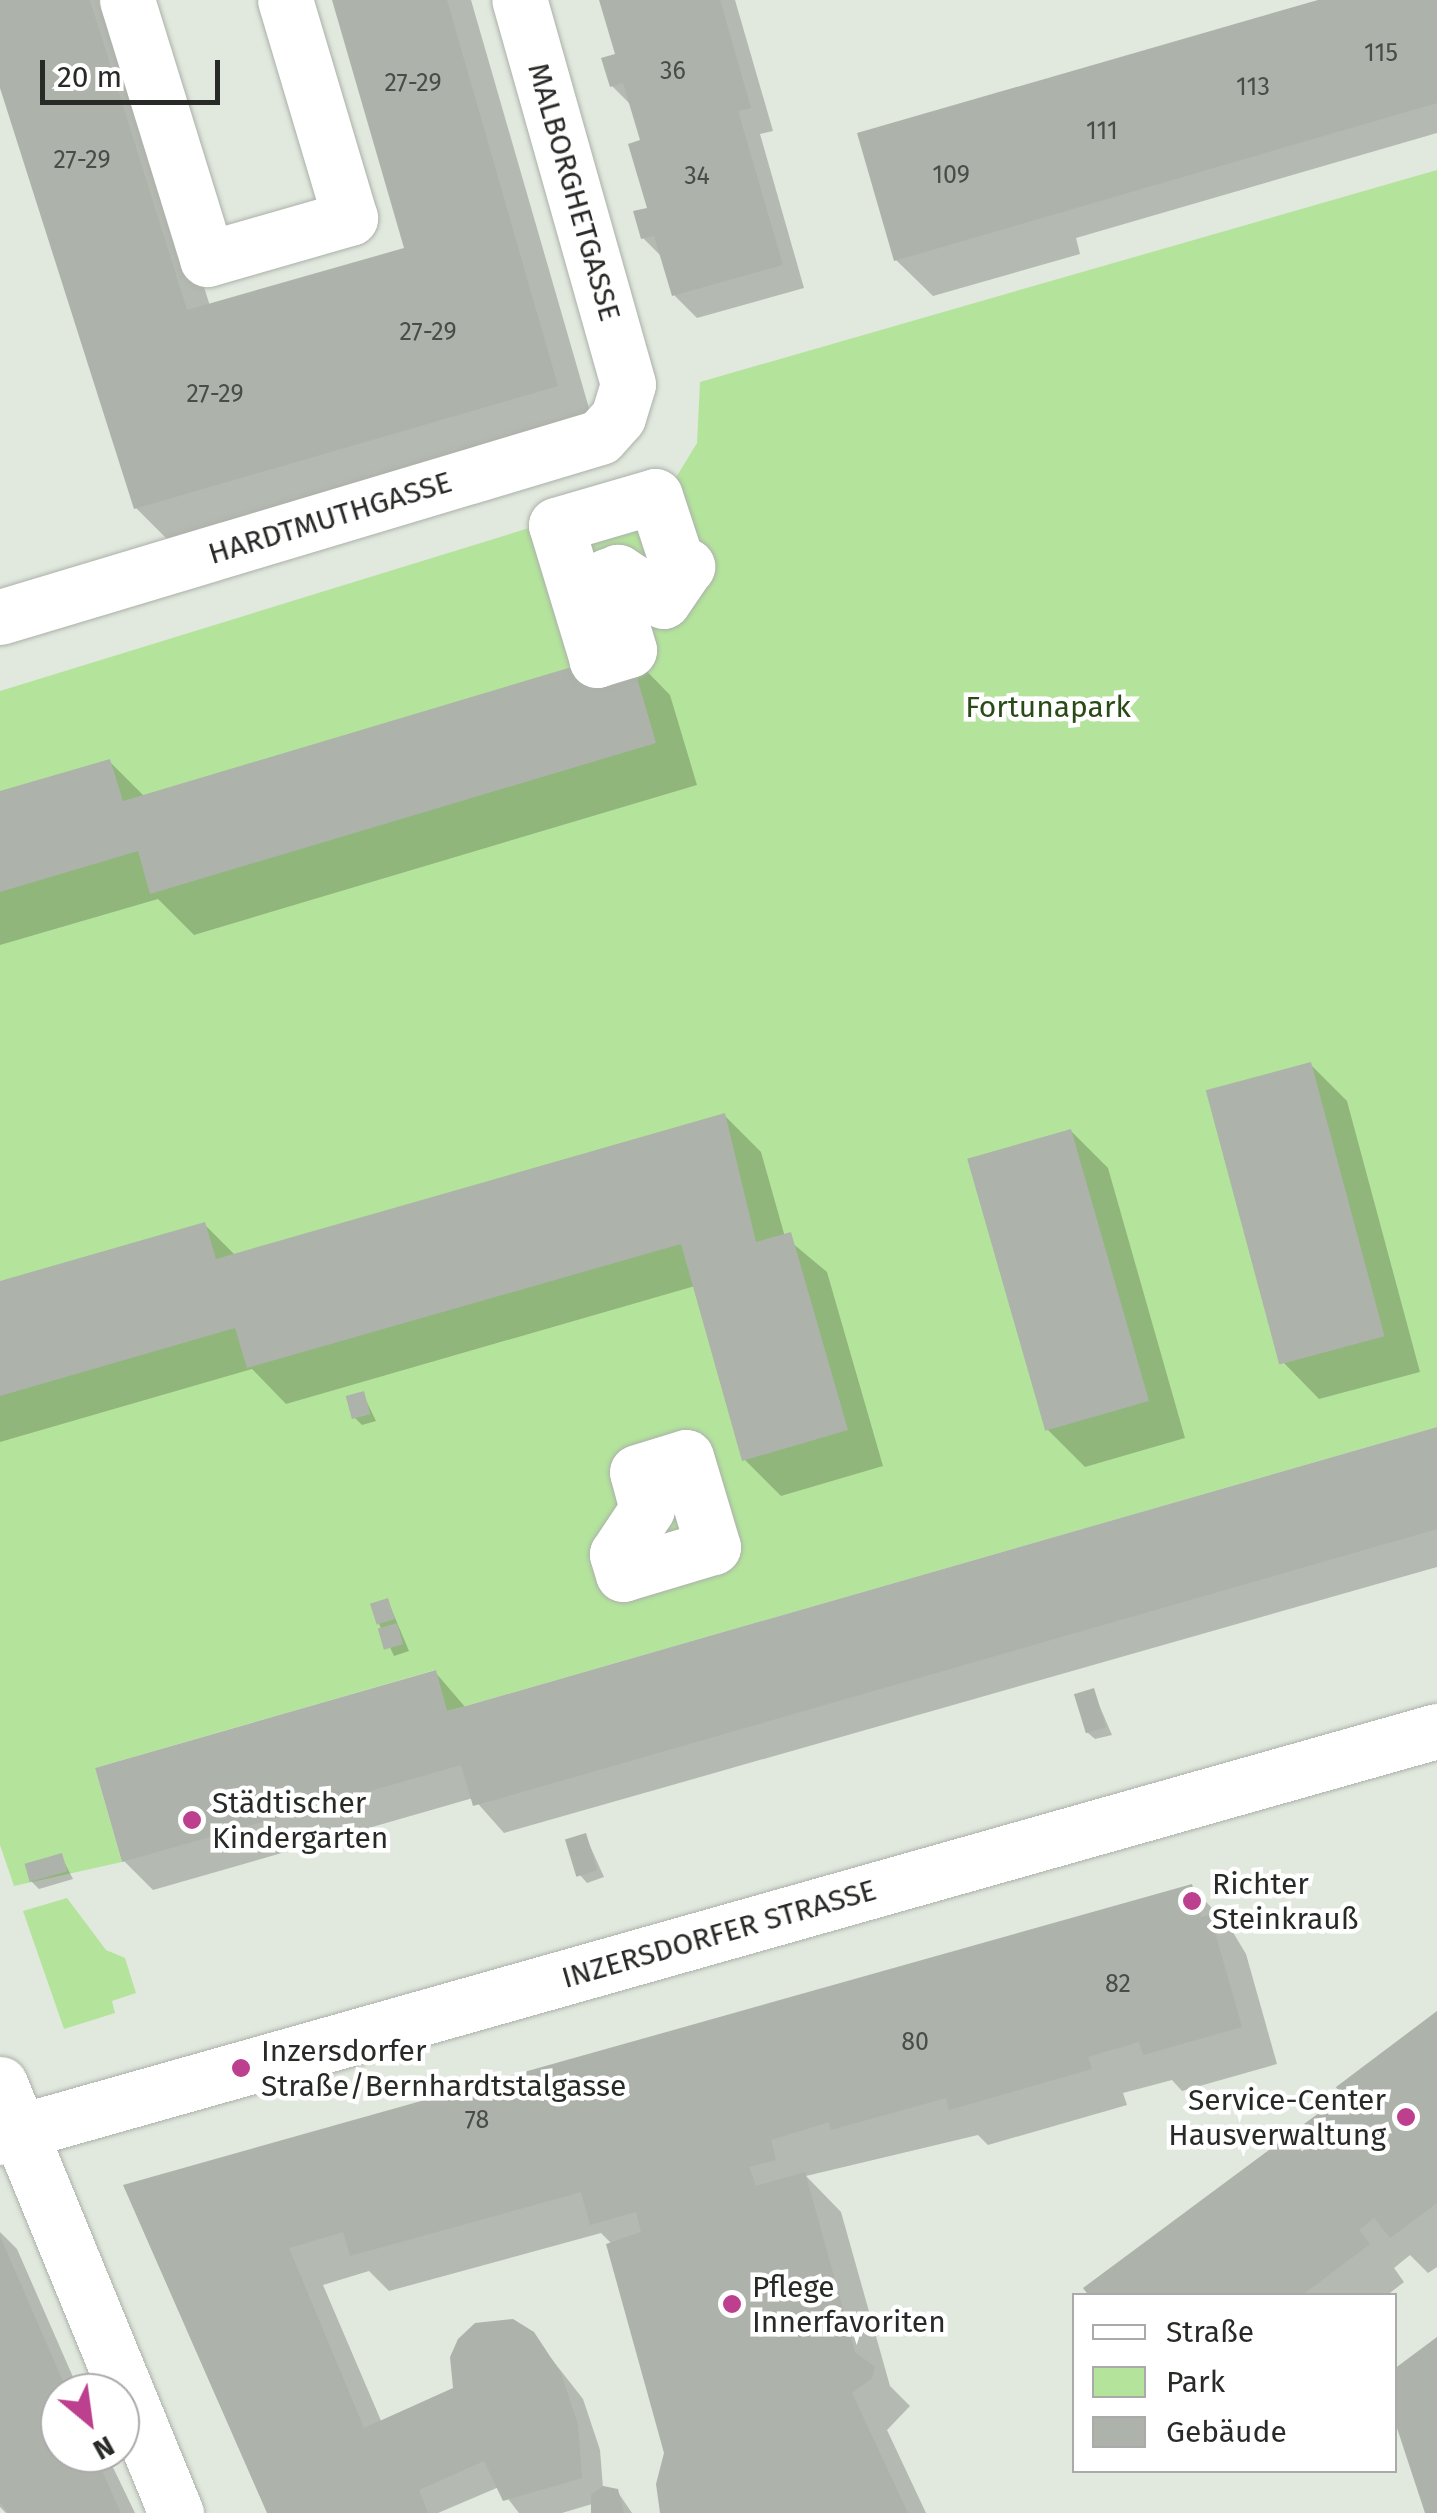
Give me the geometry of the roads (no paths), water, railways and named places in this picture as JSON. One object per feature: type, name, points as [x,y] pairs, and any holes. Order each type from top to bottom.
[{"type":"street","points":[[126,0],[207,260],[350,218],[285,0]]},
{"type":"street","name":"MALBORGHETGASSE","points":[[519,0],[628,384]]},
{"type":"street","name":"HARDTMUTHGASSE","points":[[0,617],[600,438],[618,417],[628,384]]},
{"type":"street","name":"INZERSDORFER STRASSE","points":[[5,2118],[1437,1731]]},
{"type":"street","points":[[5,2118],[176,2513]]},
{"type":"place","name":"Städtischer Kindergarten","points":[[192,1820]]},
{"type":"place","name":"Richter Steinkrauß","points":[[1192,1901]]},
{"type":"place","name":"Inzersdorfer Straße/Bernhardtstalgasse","points":[[241,2068]]},
{"type":"place","name":"Service-Center Hausverwaltung","points":[[1406,2117]]},
{"type":"place","name":"Pflege Innerfavoriten","points":[[732,2304]]},
{"type":"park label","name":"Fortunapark","points":[[1048,707]]}]
